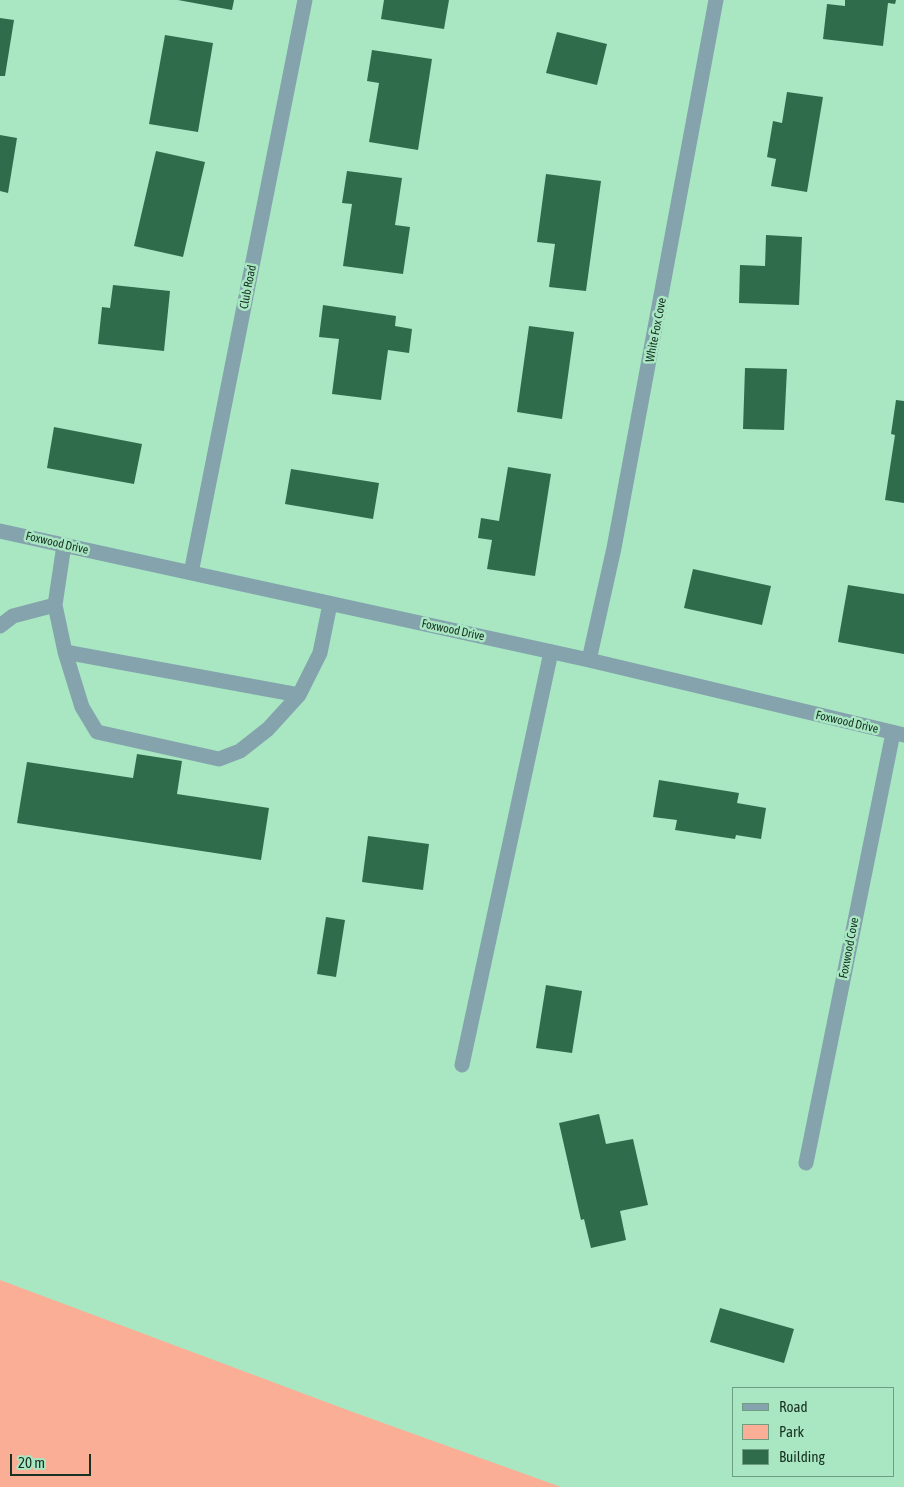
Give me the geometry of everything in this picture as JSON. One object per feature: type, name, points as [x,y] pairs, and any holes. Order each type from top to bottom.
[{"type":"street","name":"Club Road","points":[[191,573],[305,0]]},
{"type":"street","name":"White Fox Cove","points":[[589,660],[614,548],[716,0]]},
{"type":"street","name":"Foxwood Drive","points":[[0,531],[589,660],[898,734]]},
{"type":"street","points":[[64,545],[55,605],[65,652],[82,707],[97,732],[219,759],[240,751],[268,729],[299,696],[320,653],[330,604]]},
{"type":"street","points":[[0,626],[13,616],[55,605]]},
{"type":"street","points":[[65,652],[299,696]]},
{"type":"street","points":[[462,1065],[551,652]]},
{"type":"street","name":"Foxwood Cove","points":[[806,1163],[898,734]]},
{"type":"green space","points":[[0,1280],[350,1411],[561,1487],[0,1487]]},
{"type":"building","points":[[178,0],[234,0],[232,10]]},
{"type":"building","points":[[384,0],[449,0],[444,29],[381,19]]},
{"type":"building","points":[[845,0],[896,0],[895,4],[888,3],[883,46],[823,39],[827,4],[845,6]]},
{"type":"building","points":[[0,18],[14,20],[5,76],[0,76]]},
{"type":"building","points":[[557,32],[607,44],[597,85],[546,73]]},
{"type":"building","points":[[165,35],[213,43],[198,132],[149,124]]},
{"type":"building","points":[[372,50],[432,59],[418,150],[369,142],[379,83],[367,81]]},
{"type":"building","points":[[787,92],[823,97],[807,192],[771,186],[776,159],[767,157],[773,121],[782,123]]},
{"type":"building","points":[[0,135],[17,138],[8,193],[0,191]]},
{"type":"building","points":[[156,151],[205,162],[183,257],[134,246]]},
{"type":"building","points":[[347,171],[402,178],[395,225],[410,227],[403,274],[343,266],[352,204],[342,203]]},
{"type":"building","points":[[546,174],[601,181],[586,291],[549,287],[555,244],[537,242]]},
{"type":"building","points":[[766,235],[802,237],[799,305],[739,303],[740,265],[765,266]]},
{"type":"building","points":[[113,285],[170,291],[164,351],[98,344],[102,307],[110,308]]},
{"type":"building","points":[[323,305],[396,316],[395,326],[412,329],[409,353],[388,350],[381,400],[332,394],[339,339],[319,337]]},
{"type":"building","points":[[529,326],[574,332],[562,419],[517,412]]},
{"type":"building","points":[[745,368],[787,369],[784,430],[743,429]]},
{"type":"building","points":[[896,400],[904,401],[904,503],[885,500],[895,435],[891,434]]},
{"type":"building","points":[[54,427],[142,444],[134,484],[47,468]]},
{"type":"building","points":[[508,467],[551,474],[535,576],[487,569],[492,540],[478,538],[481,518],[499,521]]},
{"type":"building","points":[[291,469],[379,483],[373,519],[285,504]]},
{"type":"building","points":[[693,569],[771,586],[762,625],[684,608]]},
{"type":"building","points":[[848,585],[904,594],[904,654],[838,642]]},
{"type":"building","points":[[137,754],[182,761],[177,794],[269,808],[261,860],[17,823],[27,762],[133,778]]},
{"type":"building","points":[[659,780],[739,793],[737,803],[766,808],[761,839],[736,835],[735,839],[675,830],[677,820],[653,817]]},
{"type":"building","points":[[368,836],[429,844],[423,890],[362,882]]},
{"type":"building","points":[[326,917],[345,920],[336,977],[317,974]]},
{"type":"building","points":[[546,985],[582,991],[572,1053],[536,1048]]},
{"type":"building","points":[[599,1114],[606,1144],[633,1139],[648,1205],[620,1211],[626,1240],[591,1248],[584,1219],[581,1220],[559,1123]]},
{"type":"building","points":[[720,1308],[794,1329],[784,1363],[710,1342]]}]
